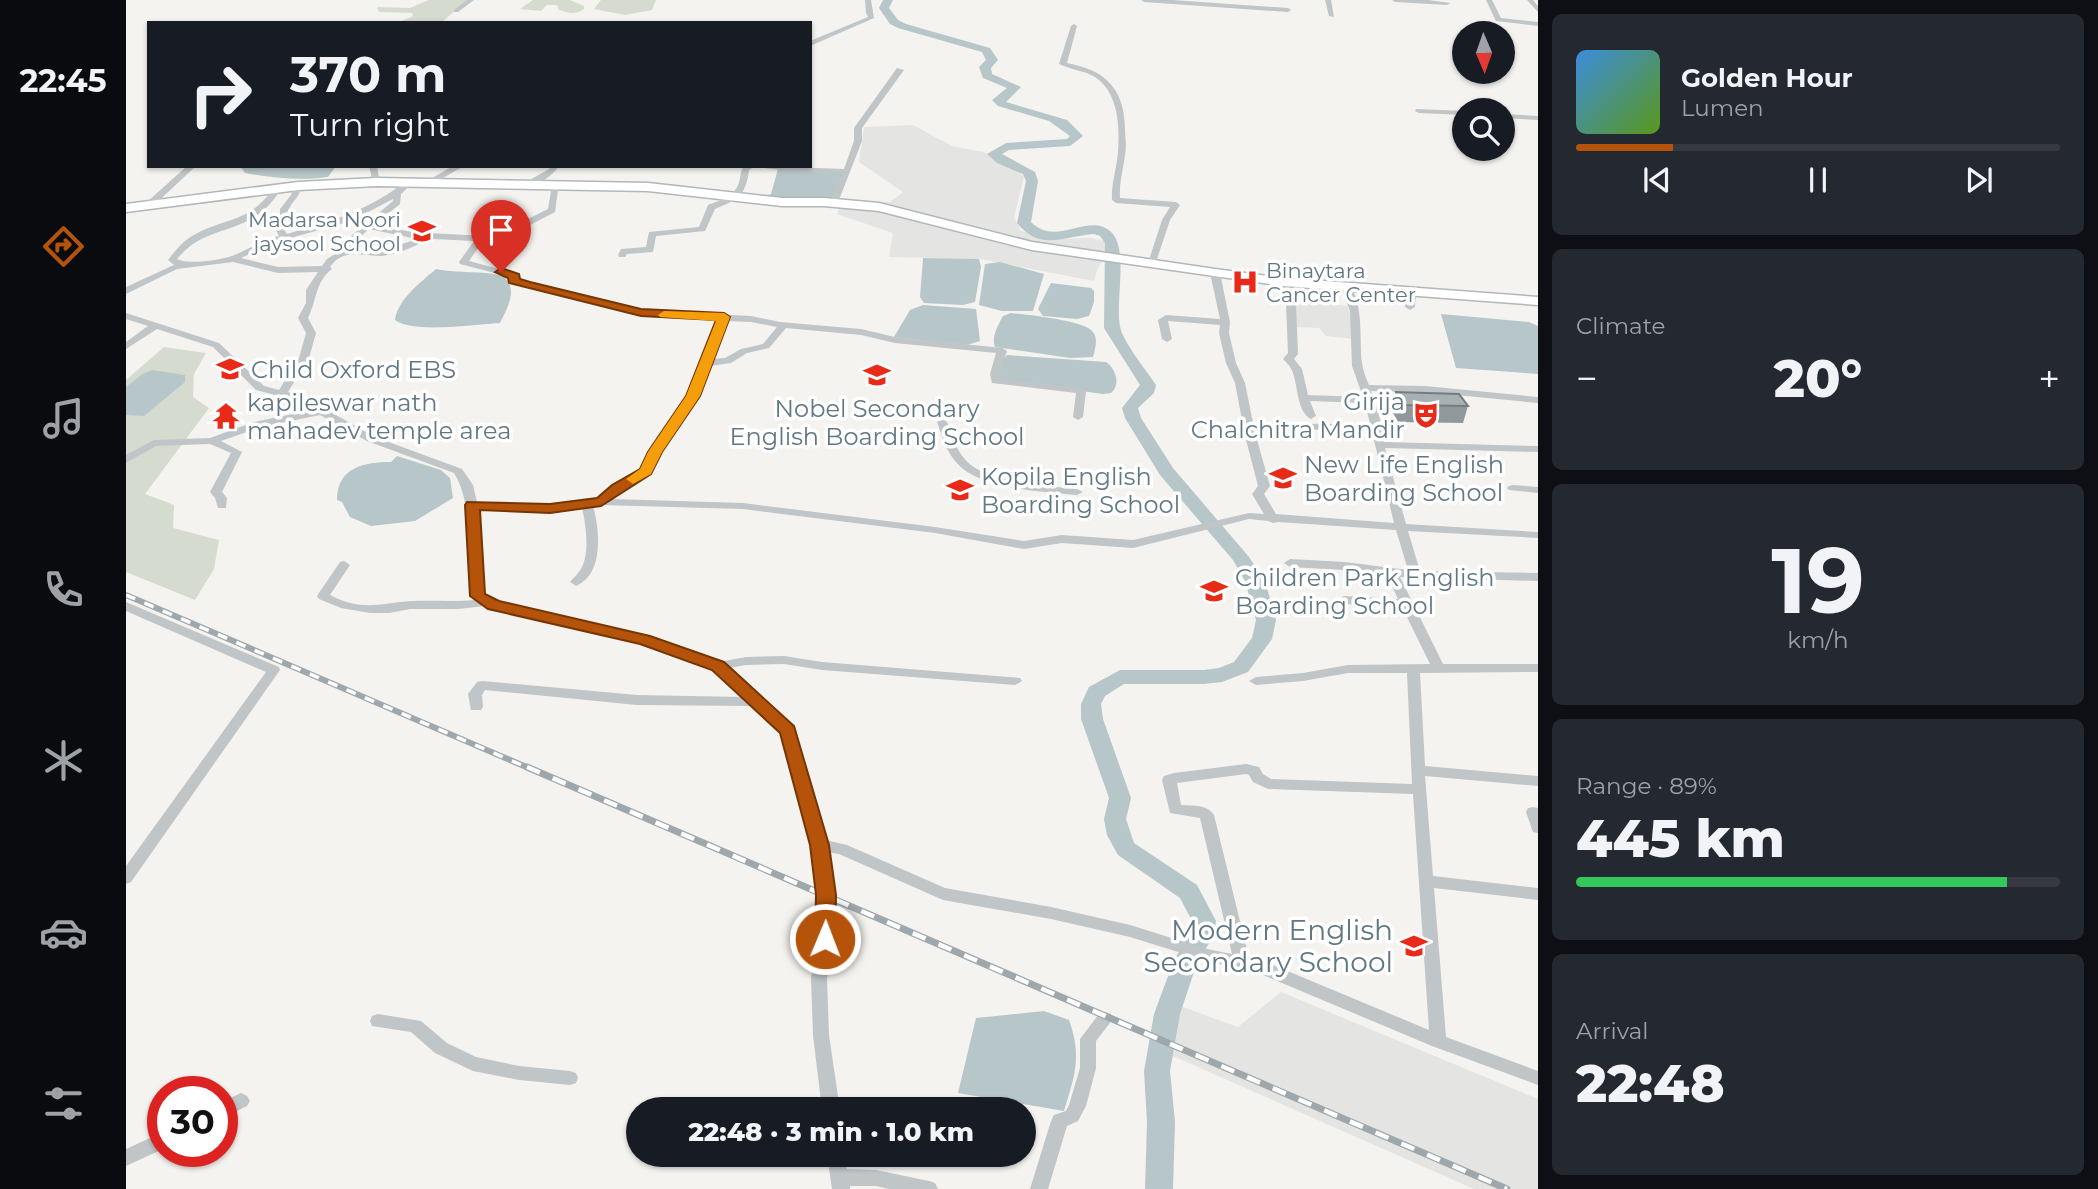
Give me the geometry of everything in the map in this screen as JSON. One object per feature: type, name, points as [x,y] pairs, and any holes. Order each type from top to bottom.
[{"type":"main road","points":[[126,209],[298,186],[411,181],[433,176],[529,184],[648,187],[782,202],[834,202],[879,207],[1032,246],[1284,282],[1538,301]]},
{"type":"street","points":[[456,11],[471,0]]},
{"type":"street","points":[[812,43],[872,17],[868,0]]},
{"type":"street","points":[[1144,0],[1288,14],[1289,0]]},
{"type":"street","points":[[1328,0],[1332,16]]},
{"type":"street","points":[[1395,0],[1447,3]]},
{"type":"street","points":[[1489,0],[1498,20],[1538,24]]},
{"type":"street","points":[[1530,0],[1538,10]]},
{"type":"street","points":[[1073,26],[1063,66],[1087,69],[1105,81],[1122,116],[1116,200],[1176,205],[1166,220],[1152,263]]},
{"type":"street","points":[[834,202],[858,141],[858,128],[900,69]]},
{"type":"street","points":[[1419,111],[1452,112]]},
{"type":"street","points":[[1515,117],[1538,118]]},
{"type":"street","points":[[150,204],[190,168]]},
{"type":"street","points":[[374,168],[377,182]]},
{"type":"street","points":[[433,176],[455,168]]},
{"type":"street","points":[[529,184],[554,168]]},
{"type":"street","points":[[622,255],[624,251],[650,250],[652,234],[702,229],[711,207],[738,196],[743,190],[745,168]]},
{"type":"street","points":[[782,168],[847,171]]},
{"type":"street","points":[[126,291],[182,265],[233,258],[285,237],[348,219],[397,193],[411,181]]},
{"type":"street","points":[[370,227],[412,235],[504,240],[527,223],[552,210],[556,185]]},
{"type":"street","points":[[285,237],[278,226],[284,219],[284,209],[295,196],[298,186]]},
{"type":"street","points":[[182,265],[172,260],[187,241],[249,217],[263,208],[276,191]]},
{"type":"street","points":[[282,394],[304,358],[311,333],[304,314],[312,302],[311,290],[330,261],[349,250],[355,237],[397,202],[397,193]]},
{"type":"street","points":[[480,238],[477,246],[463,262],[515,276],[513,280],[526,285],[641,313],[724,317],[1002,351],[995,374],[996,381],[1081,391],[1077,417]]},
{"type":"street","points":[[349,250],[382,253],[418,242]]},
{"type":"street","points":[[233,258],[278,270],[327,269]]},
{"type":"street","points":[[1215,273],[1225,322],[1224,333],[1231,363],[1240,383],[1248,427],[1264,486],[1258,494],[1273,520]]},
{"type":"street","points":[[1284,282],[1291,305],[1293,354],[1288,359],[1297,369],[1311,416]]},
{"type":"street","points":[[1345,285],[1355,311],[1357,366],[1369,400],[1415,575]]},
{"type":"street","points":[[1410,307],[1411,290]]},
{"type":"street","points":[[126,316],[216,345],[260,388],[298,398],[371,439],[458,471],[467,485],[472,505],[478,596],[485,602]]},
{"type":"street","points":[[601,502],[646,471],[655,452],[693,396],[724,317]]},
{"type":"street","points":[[1167,339],[1163,320],[1166,318],[1225,322]]},
{"type":"street","points":[[705,363],[727,361],[744,351],[766,346],[784,325]]},
{"type":"street","points":[[126,346],[155,326]]},
{"type":"street","points":[[1364,388],[1425,389],[1538,400]]},
{"type":"street","points":[[1304,398],[1369,400]]},
{"type":"street","points":[[126,460],[155,443],[211,441],[258,424],[319,412]]},
{"type":"street","points":[[942,422],[961,461],[972,471],[1004,481],[1077,492]]},
{"type":"street","points":[[1248,427],[1337,427]]},
{"type":"street","points":[[211,441],[237,452],[216,492],[221,498],[222,506]]},
{"type":"street","points":[[1379,445],[1538,449]]},
{"type":"street","points":[[1513,488],[1538,490]]},
{"type":"street","points":[[472,505],[550,508],[601,502],[743,506],[935,530],[1024,545],[1062,539],[1133,544],[1249,516],[1273,520],[1538,535]]},
{"type":"street","points":[[576,582],[586,572],[590,563],[591,515],[586,504]]},
{"type":"street","points":[[1290,564],[1345,566],[1415,575],[1538,577]]},
{"type":"street","points":[[344,565],[323,596],[333,602],[359,608],[387,609],[411,605],[463,606],[485,602],[645,640],[718,666],[788,730],[819,845],[826,895],[825,939],[819,978],[821,1035],[829,1097]]},
{"type":"street","points":[[1392,573],[1438,667]]},
{"type":"street","points":[[1344,600],[1405,603]]},
{"type":"street","points":[[126,606],[274,670],[126,878]]},
{"type":"street","points":[[718,666],[746,661],[784,660],[822,666],[1015,681]]},
{"type":"street","points":[[1413,668],[1419,789],[1438,1041]]},
{"type":"street","points":[[1256,681],[1303,677],[1348,669],[1538,668]]},
{"type":"street","points":[[476,707],[475,694],[482,685],[637,700],[758,702]]},
{"type":"street","points":[[1242,962],[1207,815],[1198,810],[1181,811],[1175,808],[1169,780],[1246,769],[1254,771],[1258,778],[1268,784],[1419,789]]},
{"type":"street","points":[[1418,770],[1538,780]]},
{"type":"street","points":[[1533,811],[1538,828]]},
{"type":"street","points":[[819,845],[842,849],[943,894],[1051,913],[1144,935],[1207,956],[1260,967],[1438,1041],[1538,1078]]},
{"type":"street","points":[[1427,881],[1538,894]]},
{"type":"street","points":[[1039,1189],[1060,1121],[1072,1116],[1077,1106],[1088,1068],[1088,1039],[1105,1019]]},
{"type":"street","points":[[378,1021],[415,1026],[441,1048],[473,1064],[570,1078]]},
{"type":"street","points":[[126,1158],[147,1148]]},
{"type":"street","points":[[840,1183],[876,1178],[929,1189]]},
{"type":"shaded area","points":[[429,0],[467,0],[443,21],[402,21],[413,16],[412,13],[379,12],[377,7],[410,8]]},
{"type":"shaded area","points":[[533,0],[570,0],[584,6],[584,9],[569,13],[559,10],[557,5],[547,5],[541,11],[520,9]]},
{"type":"shaded area","points":[[601,0],[656,0],[652,10],[625,15],[594,9]]},
{"type":"shaded area","points":[[913,125],[952,146],[983,152],[1016,169],[1024,177],[1014,217],[1021,231],[1052,239],[1089,238],[1110,242],[1111,246],[1097,270],[1094,281],[980,259],[889,257],[893,233],[837,214],[842,201],[890,202],[903,192],[859,162],[864,127]]},
{"type":"shaded area","points":[[241,168],[335,168],[328,177],[318,178],[276,178],[245,173]]},
{"type":"shaded area","points":[[778,169],[843,173],[835,197],[830,200],[786,202],[763,196],[771,194]]},
{"type":"shaded area","points":[[923,258],[979,259],[981,267],[975,302],[963,305],[924,303],[920,297]]},
{"type":"shaded area","points":[[1000,262],[1044,274],[1033,311],[1002,311],[979,305],[985,264]]},
{"type":"shaded area","points":[[436,269],[503,276],[508,281],[511,293],[500,323],[416,327],[395,320],[405,298]]},
{"type":"shaded area","points":[[1051,283],[1091,288],[1094,291],[1094,302],[1089,316],[1077,319],[1043,316],[1038,309]]},
{"type":"shaded area","points":[[1292,300],[1347,306],[1351,314],[1353,339],[1326,336],[1319,328],[1296,327]]},
{"type":"shaded area","points":[[923,305],[976,309],[980,341],[967,345],[894,337],[910,310]]},
{"type":"shaded area","points":[[1011,313],[1086,327],[1095,337],[1093,357],[1070,358],[995,347],[994,336],[999,323],[1003,316]]},
{"type":"shaded area","points":[[1441,314],[1529,322],[1538,326],[1538,374],[1456,368]]},
{"type":"shaded area","points":[[164,347],[206,353],[194,374],[193,397],[209,408],[145,494],[174,505],[173,528],[219,540],[214,569],[195,600],[126,572],[126,380]]},
{"type":"shaded area","points":[[1007,355],[1106,362],[1115,373],[1116,386],[1111,393],[1103,394],[1002,380],[998,378]]},
{"type":"shaded area","points":[[152,370],[185,375],[185,382],[144,416],[126,415],[126,387]]},
{"type":"shaded area","points":[[397,456],[441,470],[450,478],[453,498],[415,521],[371,526],[350,517],[342,502],[337,500],[338,489],[347,473],[362,465],[391,462]]},
{"type":"shaded area","points":[[1281,992],[1538,1099],[1538,1189],[1474,1189],[1166,1053],[1180,1006],[1238,1027]]},
{"type":"shaded area","points":[[1044,1011],[1069,1020],[1075,1044],[1076,1066],[1064,1111],[1036,1106],[1036,1097],[982,1097],[958,1093],[976,1018]]},
{"type":"building","points":[[1396,392],[1459,394],[1468,406],[1403,405]]},
{"type":"waterway","points":[[888,0],[884,8],[894,22],[986,50],[992,60],[985,67],[987,76],[1015,87],[998,100],[1002,104],[1053,118],[1071,128],[1077,136],[1070,142],[1006,147],[993,154],[1029,172],[1032,181],[1024,223],[1034,233],[1045,237],[1096,230],[1105,233],[1112,243],[1112,328],[1148,385],[1148,390],[1134,400],[1130,408],[1133,418],[1166,471],[1240,557],[1255,581],[1266,620],[1262,639],[1241,667],[1222,675],[1204,677],[1120,677],[1096,692],[1091,704],[1092,719],[1120,798],[1115,819],[1118,835],[1126,849],[1189,892],[1204,921],[1202,935],[1186,960],[1167,1014],[1157,1071],[1161,1122],[1159,1189]]},
{"type":"railway","points":[[126,595],[531,769]]},
{"type":"railway","points":[[527,767],[1507,1189]]},
{"type":"slow traffic","points":[[633,479],[646,471],[655,452],[693,396],[724,317],[664,315]]},
{"type":"place","name":"Madarsa Noori jaysool School","points":[[422,231]]},
{"type":"place","name":"Binaytara Cancer Center","points":[[1245,282]]},
{"type":"place","name":"Child Oxford EBS","points":[[230,369]]},
{"type":"place","name":"Nobel Secondary English Boarding School","points":[[877,375]]},
{"type":"place","name":"Girija Chalchitra Mandir","points":[[1426,415]]},
{"type":"place","name":"kapileswar nath mahadev temple area","points":[[226,416]]},
{"type":"place","name":"New Life English Boarding School","points":[[1283,478]]},
{"type":"place","name":"Kopila English Boarding School","points":[[960,490]]},
{"type":"place","name":"Children Park English Boarding School","points":[[1214,591]]},
{"type":"place","name":"Modern English Secondary School","points":[[1414,946]]},
{"type":"route","points":[[501,272],[515,276],[513,280],[526,285],[641,313],[724,317],[693,396],[655,452],[646,471],[601,502],[550,508],[472,505],[478,596],[494,605],[645,640],[718,666],[788,730],[819,845],[826,895],[825,939]]}]
